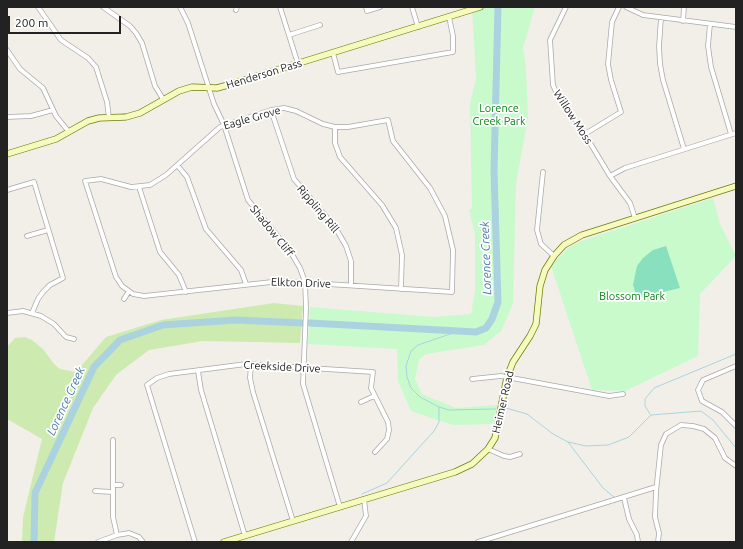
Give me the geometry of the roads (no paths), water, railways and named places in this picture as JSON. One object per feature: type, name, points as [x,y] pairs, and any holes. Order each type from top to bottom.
[{"type":"street","points":[[38,7],[61,40],[88,58],[96,67],[107,102],[109,118]]},
{"type":"street","points":[[103,7],[136,32],[142,44],[155,86],[163,99]]},
{"type":"street","name":"Shadow Cliff","points":[[180,7],[188,22],[215,108],[224,125],[248,200],[290,251],[300,268],[305,282],[306,308],[303,367],[304,388],[340,507]]},
{"type":"street","points":[[280,7],[298,64]]},
{"type":"street","points":[[366,9],[380,7]]},
{"type":"street","points":[[412,7],[418,27]]},
{"type":"street","name":"Henderson Pass","points":[[7,154],[56,139],[88,121],[126,117],[140,113],[163,99],[187,88],[228,86],[480,7]]},
{"type":"street","name":"Willow Moss","points":[[566,7],[550,40],[553,85],[557,96],[585,134],[610,176],[630,202],[635,218]]},
{"type":"street","points":[[585,134],[621,112],[611,80],[608,64],[612,22],[619,7]]},
{"type":"street","points":[[626,7],[639,14],[736,27]]},
{"type":"street","points":[[683,21],[684,7]]},
{"type":"street","points":[[333,53],[338,72],[453,52],[453,36],[449,17]]},
{"type":"street","points":[[661,18],[659,46],[660,64],[665,87],[684,149]]},
{"type":"street","points":[[610,176],[625,168],[734,133],[711,67],[708,46],[710,24]]},
{"type":"street","points":[[289,35],[320,26]]},
{"type":"street","points":[[7,50],[20,69],[43,88],[53,110],[69,132]]},
{"type":"street","name":"Eagle Grove","points":[[129,291],[116,277],[85,181],[101,179],[126,186],[140,187],[158,181],[214,130],[224,125],[280,108],[292,110],[317,122],[335,127],[348,127],[388,120],[393,141],[430,188],[446,216],[453,250],[452,292]]},
{"type":"street","points":[[7,117],[35,115],[53,110]]},
{"type":"street","name":"Rippling Rill","points":[[271,110],[294,179],[335,227],[346,246],[351,261],[351,285]]},
{"type":"street","points":[[335,127],[334,143],[340,157],[382,205],[396,228],[402,255],[401,289]]},
{"type":"street","points":[[177,165],[188,177],[206,229],[241,270],[246,284]]},
{"type":"street","points":[[543,172],[537,230],[541,244],[554,256]]},
{"type":"street","points":[[7,190],[34,182],[62,278],[50,285],[43,292],[38,298],[32,313]]},
{"type":"street","name":"Heimer Road","points":[[224,542],[464,468],[476,461],[488,449],[497,432],[507,377],[513,362],[533,330],[538,313],[540,286],[543,274],[554,256],[564,245],[582,235],[736,186]]},
{"type":"street","points":[[140,187],[160,252],[179,275],[186,292]]},
{"type":"street","points":[[27,236],[48,230]]},
{"type":"street","name":"Elkton Drive","points":[[129,291],[144,296],[271,281],[452,292]]},
{"type":"street","points":[[124,299],[129,291]]},
{"type":"street","points":[[7,313],[16,311],[32,313],[46,318],[66,337],[74,339]]},
{"type":"street","points":[[251,364],[250,378],[253,392],[293,521]]},
{"type":"street","name":"Creekside Drive","points":[[195,542],[147,385],[164,375],[251,364],[373,372],[371,382],[374,396]]},
{"type":"street","points":[[736,366],[700,382],[698,390],[700,399],[722,412],[736,426]]},
{"type":"street","points":[[198,370],[201,390],[245,536]]},
{"type":"street","points":[[472,379],[507,377],[608,396],[623,394]]},
{"type":"street","points":[[361,402],[374,396],[388,422],[390,430],[387,439],[376,452]]},
{"type":"street","points":[[658,542],[659,533],[655,517],[656,487],[662,442],[666,434],[681,425],[702,428],[711,434],[725,458],[736,466]]},
{"type":"street","points":[[113,440],[113,517],[117,535]]},
{"type":"street","points":[[488,449],[510,457],[520,454]]},
{"type":"street","points":[[113,485],[121,485]]},
{"type":"street","points":[[478,542],[656,487]]},
{"type":"street","points":[[95,491],[113,492]]},
{"type":"street","points":[[624,498],[629,519],[637,535],[638,542]]},
{"type":"street","points":[[351,542],[366,516],[364,499]]},
{"type":"street","points":[[98,542],[117,535],[129,533],[134,534],[143,542]]},
{"type":"waterway","name":"Lorence Creek","points":[[310,323],[476,332],[486,328],[492,319],[498,302],[494,171],[498,7]]},
{"type":"waterway","name":"Lorence Creek","points":[[34,542],[35,493],[94,367],[120,340],[163,325],[236,320],[302,323]]},
{"type":"waterway","points":[[459,331],[418,345],[411,351],[406,366],[407,377],[411,388],[420,397],[439,407],[449,410],[496,409]]},
{"type":"waterway","points":[[650,414],[645,406],[645,399],[654,388],[736,354]]},
{"type":"waterway","points":[[362,494],[387,483],[434,431],[439,422],[439,407]]},
{"type":"waterway","points":[[506,408],[527,414],[553,434],[568,442],[586,446],[608,445],[629,437],[651,415],[701,411],[713,420],[736,448]]},
{"type":"waterway","points":[[568,442],[603,488],[614,497]]},
{"type":"park label","name":"Lorence Creek Park","points":[[499,114]]},
{"type":"park label","name":"Blossom Park","points":[[632,296]]}]
